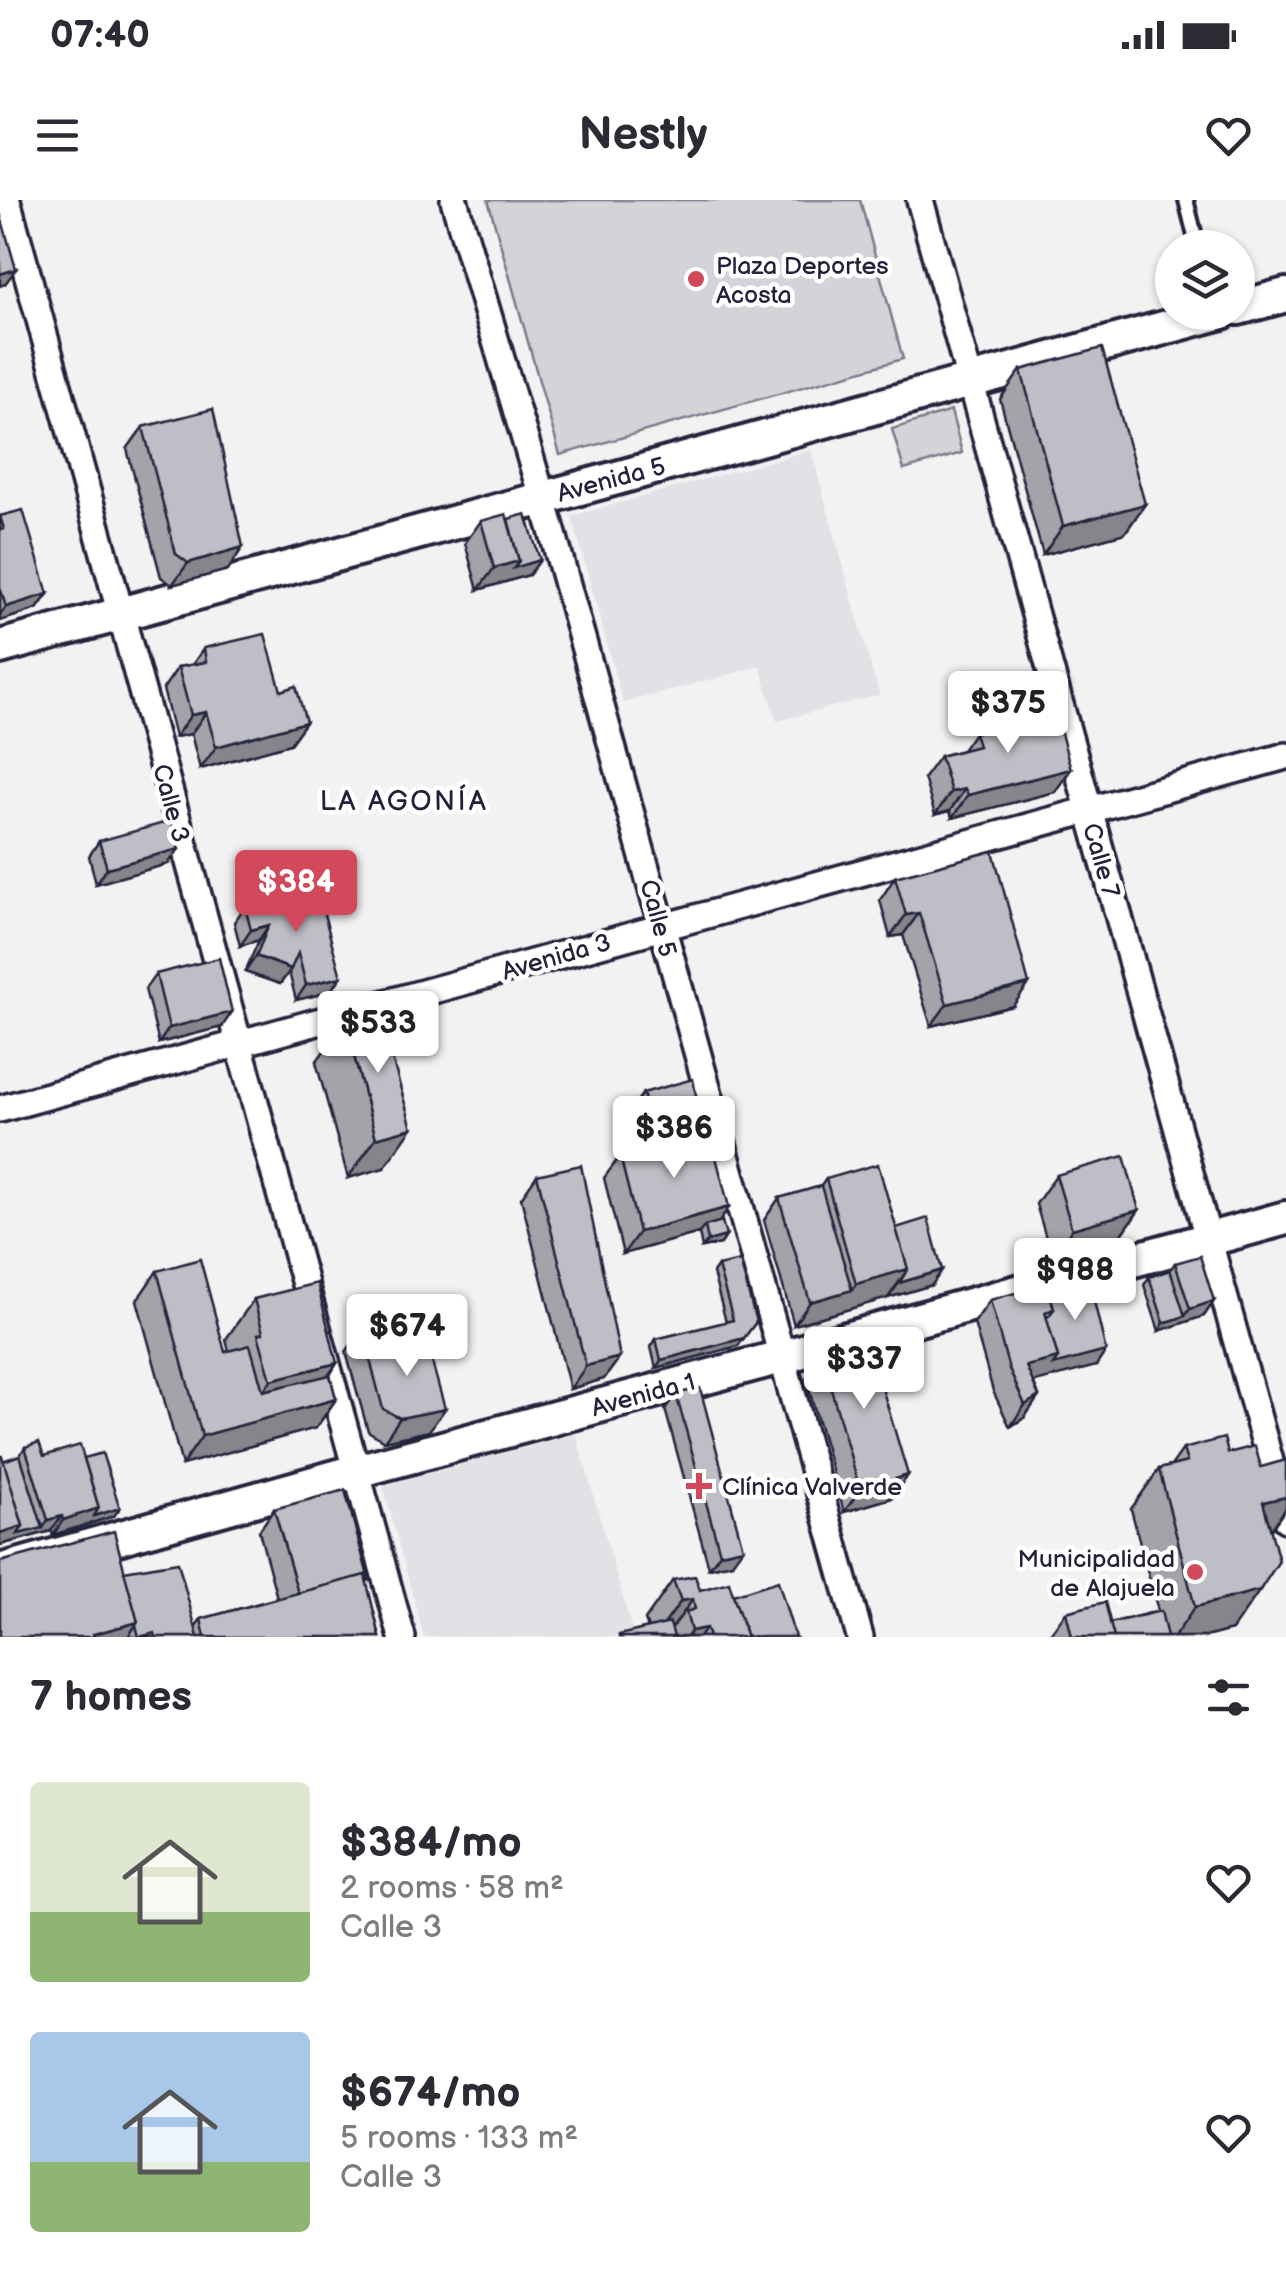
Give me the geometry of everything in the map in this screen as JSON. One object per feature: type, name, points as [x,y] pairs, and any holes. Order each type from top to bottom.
[{"type":"street","name":"Calle 3","points":[[7,200],[402,1637]]},
{"type":"street","name":"Calle 5","points":[[454,200],[542,498],[860,1637]]},
{"type":"street","name":"Calle 7","points":[[920,200],[1286,1519]]},
{"type":"street","name":"Avenida 5","points":[[1255,303],[1286,295]]},
{"type":"street","name":"Avenida 5","points":[[0,647],[1157,330]]},
{"type":"street","name":"Avenida 3","points":[[0,1109],[1286,756]]},
{"type":"street","name":"Avenida 1","points":[[0,1571],[1286,1218]]},
{"type":"lane","points":[[1186,200],[1194,230]]},
{"type":"shaded area","name":"Plaza Deportes Acosta","points":[[488,200],[860,200],[903,359],[560,455]]},
{"type":"shaded area","points":[[951,411],[962,453],[904,470],[892,429]]},
{"type":"shaded area","points":[[811,450],[879,695],[777,721],[760,666],[623,703],[572,516]]},
{"type":"shaded area","points":[[576,1434],[634,1637],[424,1637],[383,1486]]},
{"type":"building","points":[[0,213],[16,269],[0,274]]},
{"type":"building","points":[[1102,348],[1145,504],[1063,526],[1021,370]]},
{"type":"building","points":[[213,409],[243,547],[188,563],[176,554],[143,427]]},
{"type":"building","points":[[23,510],[48,594],[6,607],[0,587],[0,530],[4,529],[0,516]]},
{"type":"building","points":[[506,514],[519,561],[494,568],[481,521]]},
{"type":"building","points":[[526,514],[540,560],[514,568],[519,561],[508,519]]},
{"type":"building","points":[[265,634],[281,691],[296,686],[306,722],[216,747],[206,712],[191,715],[178,667],[206,662],[204,648]]},
{"type":"building","points":[[1055,712],[1071,769],[968,795],[965,789],[951,792],[940,756],[978,746],[974,733]]},
{"type":"building","points":[[171,821],[179,849],[107,868],[99,841]]},
{"type":"building","points":[[993,851],[1029,984],[947,1004],[919,913],[906,915],[895,877]]},
{"type":"building","points":[[317,888],[341,977],[306,985],[298,953],[291,969],[256,956],[269,925],[251,930],[245,907]]},
{"type":"building","points":[[219,958],[232,1012],[169,1028],[156,974]]},
{"type":"building","points":[[379,1013],[412,1128],[376,1138],[345,1022]]},
{"type":"building","points":[[693,1079],[703,1132],[656,1145],[643,1093]]},
{"type":"building","points":[[709,1130],[729,1207],[639,1232],[620,1156]]},
{"type":"building","points":[[1124,1156],[1139,1210],[1072,1229],[1056,1175]]},
{"type":"building","points":[[878,1164],[908,1269],[856,1284],[826,1179]]},
{"type":"building","points":[[581,1165],[620,1357],[586,1366],[537,1175]]},
{"type":"building","points":[[821,1186],[852,1290],[810,1302],[779,1198]]},
{"type":"building","points":[[928,1218],[942,1270],[899,1283],[908,1269],[896,1228]]},
{"type":"building","points":[[722,1221],[726,1236],[708,1241],[705,1226]]},
{"type":"building","points":[[1200,1256],[1214,1301],[1190,1309],[1175,1263]]},
{"type":"building","points":[[200,1259],[225,1352],[250,1345],[263,1391],[330,1375],[336,1399],[202,1436],[157,1271]]},
{"type":"building","points":[[740,1261],[756,1322],[744,1338],[661,1360],[656,1339],[733,1320],[718,1266]]},
{"type":"building","points":[[1170,1270],[1185,1316],[1164,1323],[1149,1277]]},
{"type":"building","points":[[1089,1280],[1106,1351],[1053,1365],[1058,1358],[1046,1317],[1054,1309],[1049,1290]]},
{"type":"building","points":[[317,1283],[337,1363],[271,1380],[258,1334],[263,1333],[254,1299]]},
{"type":"building","points":[[1047,1284],[1054,1309],[1045,1312],[1058,1358],[1026,1366],[1039,1396],[1025,1405],[1009,1369],[990,1300]]},
{"type":"building","points":[[410,1311],[416,1335],[373,1345],[366,1323]]},
{"type":"building","points":[[866,1334],[908,1475],[860,1490],[822,1357],[830,1344]]},
{"type":"building","points":[[425,1337],[445,1409],[400,1418],[383,1409],[368,1352]]},
{"type":"building","points":[[700,1388],[743,1548],[720,1553],[676,1394]]},
{"type":"building","points":[[1224,1438],[1228,1453],[1255,1446],[1261,1467],[1286,1460],[1286,1497],[1263,1502],[1279,1561],[1260,1590],[1195,1607],[1159,1469],[1187,1462],[1183,1449]]},
{"type":"building","points":[[39,1442],[44,1456],[80,1445],[99,1508],[63,1520],[62,1516],[48,1520],[25,1447]]},
{"type":"building","points":[[102,1453],[120,1508],[94,1516],[99,1508],[84,1458]]},
{"type":"building","points":[[20,1455],[43,1528],[18,1534],[23,1526],[3,1461]]},
{"type":"building","points":[[0,1456],[23,1526],[0,1533]]},
{"type":"building","points":[[345,1490],[369,1580],[365,1575],[298,1593],[274,1509]]},
{"type":"building","points":[[114,1531],[138,1622],[93,1634],[94,1637],[0,1637],[0,1562]]},
{"type":"building","points":[[178,1562],[198,1637],[156,1637],[155,1633],[139,1637],[124,1571]]},
{"type":"building","points":[[365,1575],[380,1637],[205,1637],[201,1619]]},
{"type":"building","points":[[695,1576],[700,1590],[729,1582],[747,1637],[709,1637],[706,1628],[691,1631],[686,1612],[695,1609],[693,1599],[681,1601],[673,1580]]},
{"type":"building","points":[[778,1581],[795,1637],[747,1637],[733,1595]]},
{"type":"building","points":[[1105,1602],[1114,1637],[1072,1637],[1066,1612]]},
{"type":"building","points":[[1161,1611],[1167,1637],[1114,1637],[1110,1623]]},
{"type":"building","points":[[670,1623],[674,1637],[619,1637],[619,1635]]},
{"type":"place","name":"Plaza Deportes Acosta","points":[[696,279]]},
{"type":"place","name":"Clínica Valverde","points":[[699,1486]]},
{"type":"place","name":"Municipalidad de Alajuela","points":[[1195,1572]]},
{"type":"district","name":"LA AGONÍA","points":[[404,800]]}]
